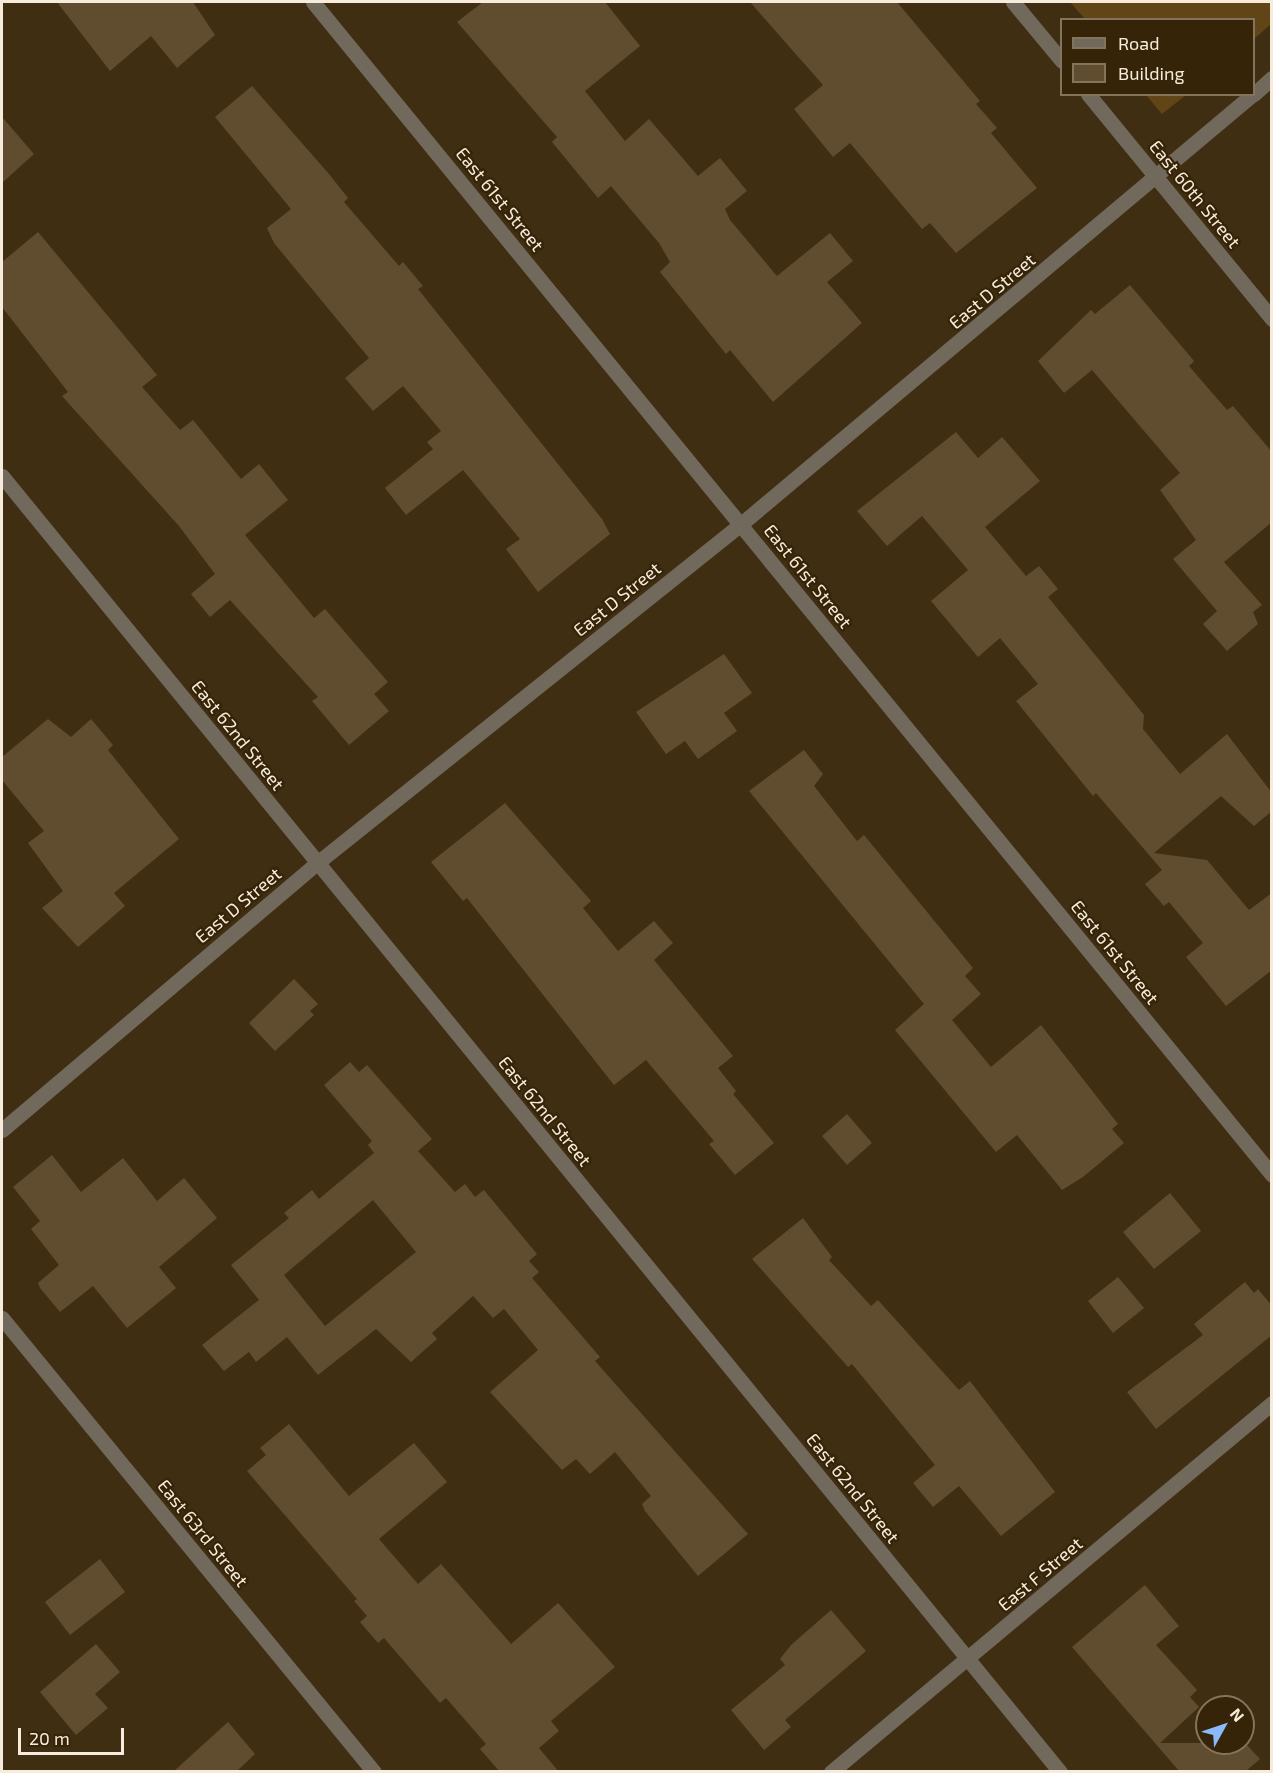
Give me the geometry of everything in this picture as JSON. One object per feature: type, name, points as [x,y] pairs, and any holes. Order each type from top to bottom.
[{"type":"street","name":"East 61st Street","points":[[313,2],[1272,1175]]},
{"type":"street","points":[[1012,2],[1060,60]]},
{"type":"street","name":"East D Street","points":[[1255,92],[1272,78]]},
{"type":"street","name":"East 60th Street","points":[[1090,96],[1272,319]]},
{"type":"street","name":"East D Street","points":[[2,1130],[317,863],[741,524],[1157,179],[1251,96]]},
{"type":"street","name":"East 62nd Street","points":[[2,476],[1060,1772]]},
{"type":"street","name":"East 63rd Street","points":[[2,1318],[374,1772]]},
{"type":"street","name":"East F Street","points":[[831,1772],[969,1661],[1272,1403]]},
{"type":"shaded area","points":[[1070,2],[1271,2],[1271,24],[1255,38],[1255,18],[1084,18]]},
{"type":"shaded area","points":[[1147,96],[1185,96],[1162,114]]},
{"type":"building","points":[[57,2],[193,2],[215,35],[177,68],[151,36],[110,71]]},
{"type":"building","points":[[483,2],[605,2],[640,46],[585,91],[625,141],[649,119],[698,176],[720,158],[747,191],[725,209],[730,220],[777,276],[830,233],[853,261],[827,282],[862,323],[773,402],[730,350],[726,354],[660,272],[670,262],[659,243],[611,186],[598,198],[552,142],[557,137],[457,22]]},
{"type":"building","points":[[750,2],[897,2],[980,101],[976,104],[997,128],[991,133],[1037,188],[956,253],[930,223],[922,229],[850,143],[833,157],[794,109],[823,85]]},
{"type":"building","points":[[252,86],[329,174],[348,198],[344,202],[399,266],[403,262],[423,286],[418,289],[602,519],[610,534],[538,592],[506,549],[520,539],[463,470],[406,515],[385,488],[433,449],[427,442],[441,431],[403,386],[373,411],[345,378],[369,358],[274,243],[267,228],[291,209],[215,117]]},
{"type":"building","points":[[2,117],[34,154],[2,183]]},
{"type":"building","points":[[38,232],[157,375],[142,387],[180,430],[193,420],[241,479],[259,464],[288,500],[245,535],[314,618],[325,609],[388,682],[374,694],[389,711],[349,745],[312,701],[318,697],[230,600],[210,617],[191,594],[215,574],[179,526],[62,396],[68,392],[2,307],[2,262]]},
{"type":"building","points":[[1130,285],[1194,361],[1189,366],[1227,410],[1233,406],[1272,452],[1272,522],[1224,562],[1262,605],[1253,612],[1258,624],[1227,651],[1203,624],[1217,611],[1173,559],[1196,540],[1160,490],[1180,473],[1092,370],[1064,393],[1038,361],[1091,310],[1095,314]]},
{"type":"building","points":[[956,432],[978,458],[1002,437],[1040,481],[985,527],[1026,576],[1039,566],[1058,589],[1048,597],[1144,715],[1143,729],[1180,774],[1227,734],[1272,793],[1272,811],[1254,826],[1221,796],[1154,853],[1207,860],[1249,910],[1272,893],[1272,970],[1226,1006],[1186,957],[1203,943],[1169,902],[1164,906],[1145,884],[1162,870],[1096,793],[1093,796],[1016,701],[1038,684],[1000,638],[978,657],[931,601],[968,570],[922,516],[887,546],[857,511]]},
{"type":"building","points":[[724,654],[752,693],[724,713],[737,731],[698,759],[685,741],[666,754],[636,712]]},
{"type":"building","points":[[48,719],[71,737],[91,719],[113,745],[108,750],[179,839],[114,893],[125,906],[78,947],[42,908],[63,891],[28,843],[44,831],[2,780],[2,757]]},
{"type":"building","points":[[804,750],[823,774],[814,786],[857,841],[864,835],[973,968],[965,976],[981,994],[952,1020],[991,1067],[1041,1025],[1118,1124],[1112,1129],[1124,1143],[1083,1177],[1062,1190],[1017,1135],[996,1152],[895,1030],[924,1004],[749,791]]},
{"type":"building","points":[[505,803],[591,901],[583,908],[618,951],[654,921],[673,943],[654,960],[733,1056],[718,1068],[736,1091],[733,1094],[774,1143],[735,1175],[709,1144],[714,1141],[646,1060],[614,1085],[467,898],[463,901],[431,862]]},
{"type":"building","points":[[294,979],[318,1004],[310,1011],[314,1015],[275,1051],[249,1023]]},
{"type":"building","points":[[350,1062],[359,1072],[367,1065],[432,1139],[418,1151],[455,1192],[465,1184],[475,1197],[484,1190],[537,1254],[529,1261],[539,1272],[532,1278],[600,1357],[595,1361],[748,1534],[698,1576],[645,1511],[642,1504],[651,1496],[615,1452],[590,1474],[576,1459],[562,1470],[490,1392],[538,1350],[504,1309],[493,1318],[473,1296],[432,1333],[437,1339],[411,1362],[376,1329],[318,1375],[287,1337],[256,1362],[249,1352],[224,1371],[202,1345],[259,1300],[231,1265],[289,1218],[284,1213],[312,1190],[319,1199],[374,1153],[368,1145],[372,1141],[324,1085]],"holes":[[[373,1200],[416,1252],[325,1326],[284,1275]]]},
{"type":"building","points":[[847,1114],[872,1143],[847,1165],[822,1136]]},
{"type":"building","points":[[52,1155],[81,1192],[123,1158],[157,1201],[184,1178],[217,1218],[159,1267],[176,1288],[127,1328],[93,1286],[60,1312],[40,1288],[38,1283],[59,1265],[31,1229],[40,1221],[13,1187]]},
{"type":"building","points":[[1170,1193],[1201,1231],[1154,1269],[1123,1232]]},
{"type":"building","points":[[803,1218],[832,1257],[829,1260],[871,1306],[878,1300],[959,1390],[970,1381],[1055,1492],[1001,1536],[959,1486],[933,1507],[913,1483],[935,1465],[852,1364],[848,1367],[752,1259]]},
{"type":"building","points":[[1118,1277],[1144,1308],[1113,1333],[1088,1301]]},
{"type":"building","points":[[1245,1282],[1254,1293],[1258,1289],[1272,1306],[1272,1335],[1156,1429],[1127,1392],[1203,1335],[1194,1324]]},
{"type":"building","points":[[289,1424],[349,1496],[414,1443],[447,1482],[379,1539],[418,1584],[441,1564],[511,1644],[558,1603],[615,1667],[551,1721],[559,1731],[539,1748],[559,1772],[500,1772],[480,1749],[486,1744],[446,1698],[440,1703],[384,1638],[378,1643],[360,1622],[367,1616],[354,1601],[357,1599],[247,1471],[266,1455],[260,1448]]},
{"type":"building","points":[[100,1559],[125,1592],[70,1635],[45,1602]]},
{"type":"building","points":[[1145,1585],[1179,1626],[1156,1645],[1197,1690],[1190,1697],[1195,1703],[1195,1711],[1160,1743],[1195,1743],[1195,1755],[1255,1754],[1260,1759],[1245,1772],[1180,1772],[1072,1647]]},
{"type":"building","points":[[831,1610],[866,1651],[785,1720],[791,1727],[764,1750],[731,1710],[785,1665],[780,1659],[791,1645]]},
{"type":"building","points":[[96,1644],[120,1672],[95,1694],[108,1708],[76,1735],[40,1692]]},
{"type":"building","points":[[228,1722],[255,1754],[236,1772],[173,1772]]}]
